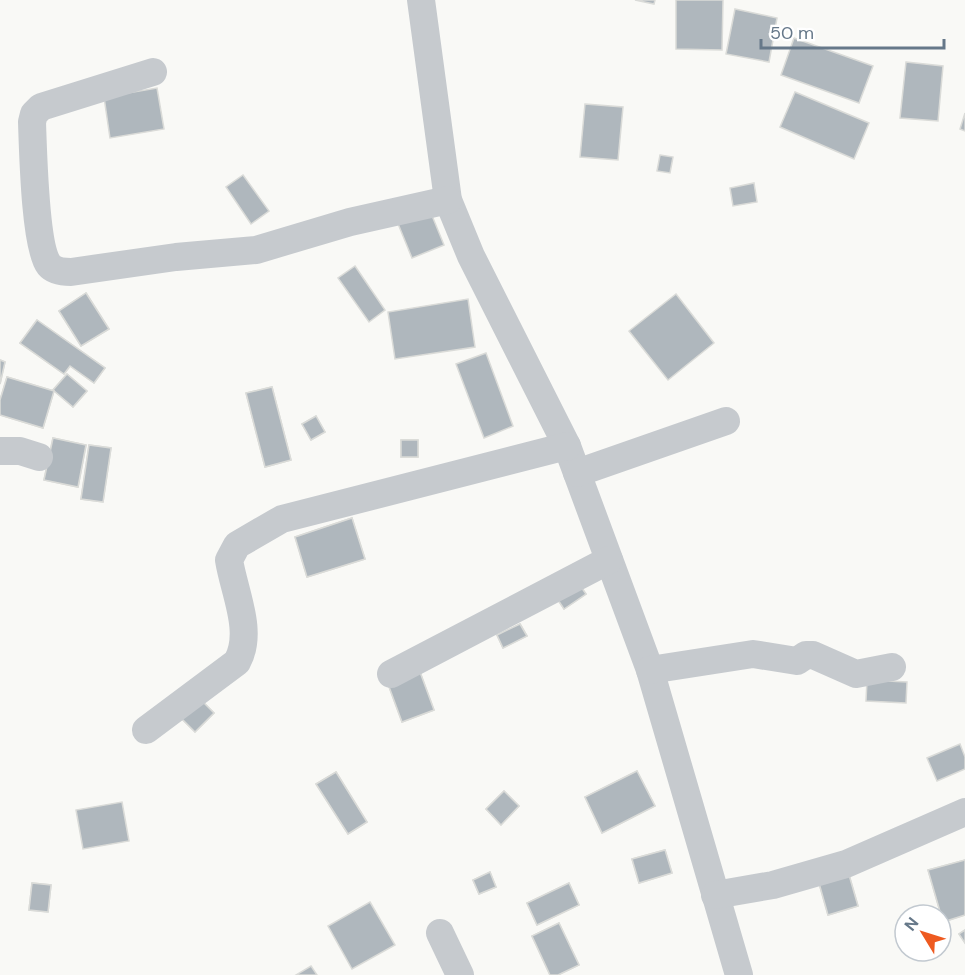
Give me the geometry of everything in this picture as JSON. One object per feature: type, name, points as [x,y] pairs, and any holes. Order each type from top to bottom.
[{"type":"street","points":[[421,0],[448,200],[471,256],[567,446],[578,473],[650,670],[716,895],[732,973]]},
{"type":"street","points":[[153,72],[41,108],[34,114],[32,122],[35,199],[44,254],[49,266],[54,269],[70,272],[176,257],[256,250],[350,222],[448,200]]},
{"type":"street","points":[[578,473],[726,421]]},
{"type":"street","points":[[146,730],[237,662],[243,651],[244,639],[238,597],[229,560],[237,546],[282,519],[567,446]]},
{"type":"street","points":[[0,451],[20,451],[39,457]]},
{"type":"street","points":[[391,674],[609,560]]},
{"type":"street","points":[[650,670],[753,654],[797,661],[806,654],[856,674],[892,667]]},
{"type":"street","points":[[716,895],[773,885],[846,864],[965,812]]},
{"type":"street","points":[[440,933],[460,975]]},
{"type":"building","points":[[635,0],[655,0],[654,4]]},
{"type":"building","points":[[676,0],[723,0],[722,50],[676,49]]},
{"type":"building","points":[[735,9],[777,18],[769,62],[726,54]]},
{"type":"building","points":[[794,38],[873,66],[859,103],[781,75]]},
{"type":"building","points":[[906,62],[943,66],[938,121],[900,118]]},
{"type":"building","points":[[157,88],[164,129],[110,138],[104,97]]},
{"type":"building","points":[[795,92],[869,123],[854,159],[780,127]]},
{"type":"building","points":[[585,104],[623,107],[618,160],[580,157]]},
{"type":"building","points":[[965,113],[965,131],[960,129]]},
{"type":"building","points":[[660,155],[673,157],[670,173],[657,171]]},
{"type":"building","points":[[243,175],[269,211],[251,224],[226,187]]},
{"type":"building","points":[[754,183],[757,202],[733,206],[730,188]]},
{"type":"building","points":[[424,196],[444,245],[412,258],[392,209]]},
{"type":"building","points":[[355,266],[385,310],[369,322],[338,278]]},
{"type":"building","points":[[86,293],[109,329],[81,346],[59,311]]},
{"type":"building","points":[[86,293],[109,329],[81,346],[59,311]]},
{"type":"building","points":[[676,294],[714,343],[668,380],[629,331]]},
{"type":"building","points":[[468,299],[475,347],[395,359],[388,312]]},
{"type":"building","points":[[37,320],[105,368],[94,383],[70,366],[64,374],[20,343]]},
{"type":"building","points":[[37,320],[105,368],[94,383],[70,366],[64,374],[20,343]]},
{"type":"building","points":[[486,353],[513,426],[484,438],[456,364]]},
{"type":"building","points":[[0,360],[5,362],[0,384]]},
{"type":"building","points":[[0,360],[5,362],[0,384]]},
{"type":"building","points":[[67,374],[87,391],[73,407],[53,390]]},
{"type":"building","points":[[67,374],[87,391],[73,407],[53,390]]},
{"type":"building","points":[[7,377],[54,391],[43,428],[0,415],[0,400]]},
{"type":"building","points":[[7,377],[54,391],[43,428],[0,415],[0,400]]},
{"type":"building","points":[[272,387],[291,460],[265,467],[246,393]]},
{"type":"building","points":[[272,387],[291,460],[265,467],[246,393]]},
{"type":"building","points":[[316,416],[325,432],[311,440],[302,424]]},
{"type":"building","points":[[316,416],[325,432],[311,440],[302,424]]},
{"type":"building","points":[[53,438],[86,445],[78,487],[44,480]]},
{"type":"building","points":[[53,438],[86,445],[78,487],[44,480]]},
{"type":"building","points":[[401,440],[418,440],[418,457],[401,457]]},
{"type":"building","points":[[401,440],[418,440],[418,457],[401,457]]},
{"type":"building","points":[[89,445],[111,448],[103,502],[81,499]]},
{"type":"building","points":[[89,445],[111,448],[103,502],[81,499]]},
{"type":"building","points":[[352,518],[365,559],[307,577],[295,537]]},
{"type":"building","points":[[352,518],[365,559],[307,577],[295,537]]},
{"type":"building","points":[[568,568],[586,594],[564,609],[546,582]]},
{"type":"building","points":[[568,568],[586,594],[564,609],[546,582]]},
{"type":"building","points":[[520,624],[527,636],[503,648],[497,635]]},
{"type":"building","points":[[520,624],[527,636],[503,648],[497,635]]},
{"type":"building","points":[[420,672],[434,710],[402,722],[388,684]]},
{"type":"building","points":[[420,672],[434,710],[402,722],[388,684]]},
{"type":"building","points":[[867,680],[907,682],[906,703],[866,701]]},
{"type":"building","points":[[195,694],[214,713],[195,732],[176,713]]},
{"type":"building","points":[[195,694],[214,713],[195,732],[176,713]]},
{"type":"building","points":[[960,744],[965,757],[965,769],[937,781],[927,758]]},
{"type":"building","points":[[637,771],[655,806],[602,833],[585,797]]},
{"type":"building","points":[[637,771],[655,806],[602,833],[585,797]]},
{"type":"building","points":[[336,772],[367,822],[348,834],[316,784]]},
{"type":"building","points":[[336,772],[367,822],[348,834],[316,784]]},
{"type":"building","points":[[504,791],[519,806],[501,825],[486,809]]},
{"type":"building","points":[[504,791],[519,806],[501,825],[486,809]]},
{"type":"building","points":[[122,802],[129,841],[83,849],[76,810]]},
{"type":"building","points":[[665,850],[672,873],[639,883],[632,859]]},
{"type":"building","points":[[665,850],[672,873],[639,883],[632,859]]},
{"type":"building","points":[[965,860],[965,915],[953,919],[953,903],[938,903],[928,870]]},
{"type":"building","points":[[965,860],[965,915],[953,919],[953,903],[938,903],[928,870]]},
{"type":"building","points":[[845,861],[858,906],[828,915],[815,869]]},
{"type":"building","points":[[845,861],[858,906],[828,915],[815,869]]},
{"type":"building","points":[[490,872],[496,887],[479,894],[473,880]]},
{"type":"building","points":[[490,872],[496,887],[479,894],[473,880]]},
{"type":"building","points":[[32,883],[51,885],[48,912],[29,910]]},
{"type":"building","points":[[32,883],[51,885],[48,912],[29,910]]},
{"type":"building","points":[[569,883],[579,905],[537,925],[527,903]]},
{"type":"building","points":[[569,883],[579,905],[537,925],[527,903]]},
{"type":"building","points":[[370,902],[395,945],[352,969],[328,926]]},
{"type":"building","points":[[559,923],[579,965],[558,975],[550,975],[532,936]]},
{"type":"building","points":[[559,923],[579,965],[558,975],[550,975],[532,936]]},
{"type":"building","points":[[965,930],[965,943],[959,934]]},
{"type":"building","points":[[965,930],[965,943],[959,934]]},
{"type":"building","points":[[311,966],[317,975],[296,975]]}]
